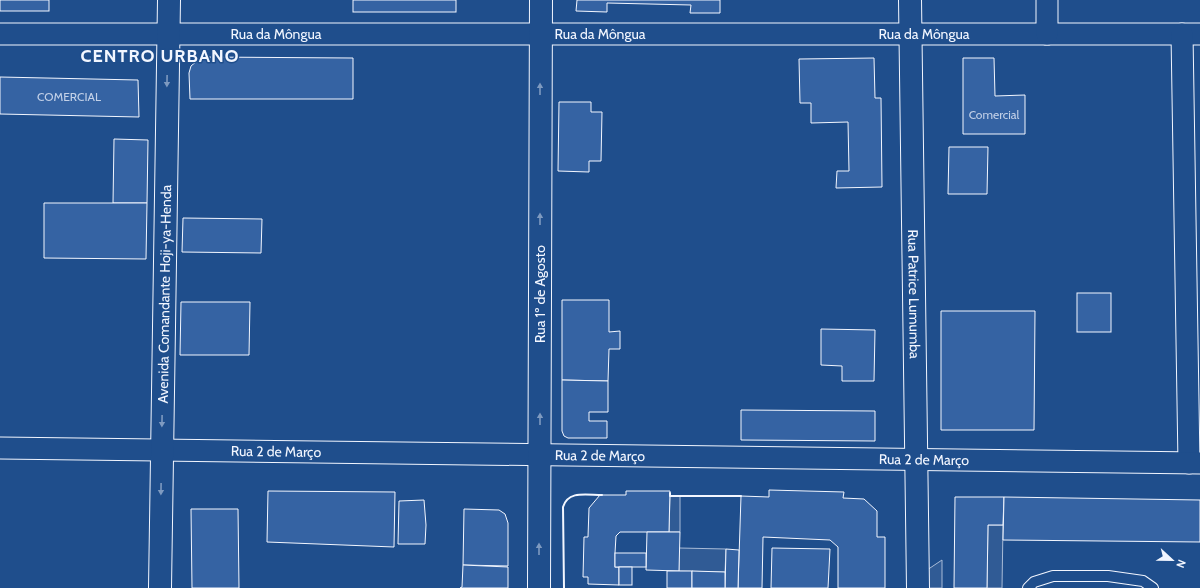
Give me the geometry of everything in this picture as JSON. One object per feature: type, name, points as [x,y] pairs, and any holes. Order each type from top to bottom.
[{"type":"main road","name":"Avenida Comandante Hoji-ya-Henda","points":[[160,588],[169,0]]},
{"type":"main road","name":"Rua 1º de Agosto","points":[[539,588],[540,0]]},
{"type":"main road","name":"Rua Patrice Lumumba","points":[[910,0],[918,588]]},
{"type":"street","points":[[1047,0],[1047,34]]},
{"type":"street","name":"Rua da Môngua","points":[[0,34],[1191,34]]},
{"type":"street","points":[[1191,34],[1194,463]]},
{"type":"street","name":"Rua 2 de Março","points":[[0,448],[1194,463]]},
{"type":"lane","points":[[1028,588],[1034,582],[1053,576],[1100,576],[1143,582],[1152,588]]},
{"type":"shaded area","points":[[670,496],[680,496],[680,532],[669,532]]},
{"type":"shaded area","points":[[988,525],[1003,525],[1002,588],[987,588]]},
{"type":"shaded area","points":[[679,548],[726,549],[725,572],[679,571]]},
{"type":"shaded area","points":[[942,560],[942,588],[927,588],[927,570]]},
{"type":"building","points":[[0,0],[49,0],[49,11],[0,11]]},
{"type":"building","points":[[353,0],[456,0],[456,12],[353,12]]},
{"type":"building","points":[[577,0],[720,0],[720,13],[690,13],[691,5],[607,3],[607,12],[576,11]]},
{"type":"building","points":[[204,57],[353,58],[353,99],[190,99],[189,73],[191,66]]},
{"type":"building","points":[[874,58],[875,98],[881,98],[882,187],[836,188],[837,171],[849,171],[848,122],[811,123],[811,103],[800,103],[799,59]]},
{"type":"building","points":[[963,58],[994,58],[995,96],[1025,95],[1025,134],[963,134]]},
{"type":"building","points":[[0,77],[138,80],[139,117],[0,114]]},
{"type":"building","points":[[559,102],[591,102],[591,112],[602,112],[601,161],[589,161],[589,172],[558,171]]},
{"type":"building","points":[[114,139],[148,140],[147,203],[113,203]]},
{"type":"building","points":[[949,147],[988,147],[987,194],[948,194]]},
{"type":"building","points":[[44,203],[147,203],[146,259],[44,258]]},
{"type":"building","points":[[183,218],[262,219],[261,253],[182,252]]},
{"type":"building","points":[[1077,293],[1111,293],[1111,332],[1077,332]]},
{"type":"building","points":[[562,300],[609,300],[609,332],[620,331],[620,349],[609,349],[608,381],[562,380]]},
{"type":"building","points":[[181,302],[250,302],[249,355],[180,355]]},
{"type":"building","points":[[941,311],[1035,311],[1034,430],[941,430]]},
{"type":"building","points":[[821,329],[875,330],[874,381],[842,381],[842,366],[821,365]]},
{"type":"building","points":[[562,380],[608,381],[608,412],[589,412],[589,421],[607,421],[607,438],[568,438],[564,436],[562,431]]},
{"type":"building","points":[[741,410],[875,411],[875,441],[741,440]]},
{"type":"building","points":[[769,490],[844,492],[843,498],[864,499],[877,511],[877,537],[885,537],[885,588],[838,588],[838,547],[830,540],[763,537],[762,588],[738,588],[741,496],[769,497]]},
{"type":"building","points":[[268,491],[395,492],[394,547],[267,542]]},
{"type":"building","points":[[626,491],[670,491],[669,532],[620,532],[616,536],[615,553],[615,567],[619,567],[619,585],[588,584],[588,577],[583,577],[584,537],[588,537],[589,508],[600,495],[626,495]]},
{"type":"building","points":[[955,497],[1004,497],[1003,525],[988,525],[987,588],[954,588]]},
{"type":"building","points":[[1004,497],[1200,500],[1200,542],[1003,540]]},
{"type":"building","points":[[424,500],[426,525],[425,544],[398,544],[399,501]]},
{"type":"building","points":[[191,509],[238,509],[239,588],[192,588]]},
{"type":"building","points":[[464,509],[499,510],[505,514],[508,523],[508,566],[463,565]]},
{"type":"building","points":[[647,532],[680,532],[679,571],[646,570]]},
{"type":"building","points":[[772,548],[830,549],[828,588],[771,588]]},
{"type":"building","points":[[726,549],[739,550],[738,588],[725,588]]},
{"type":"building","points":[[615,553],[646,553],[646,567],[615,567]]},
{"type":"building","points":[[463,565],[508,567],[508,588],[460,588],[462,587]]},
{"type":"building","points":[[619,567],[632,567],[632,585],[619,585]]},
{"type":"building","points":[[667,571],[692,571],[692,588],[667,588]]},
{"type":"building","points":[[692,571],[725,572],[725,588],[692,588]]},
{"type":"wall","points":[[670,493],[670,496],[741,496]]},
{"type":"wall","points":[[564,588],[563,507],[565,502],[569,498],[584,494],[602,495]]},
{"type":"district","name":"CENTRO URBANO","points":[[160,56]]}]
